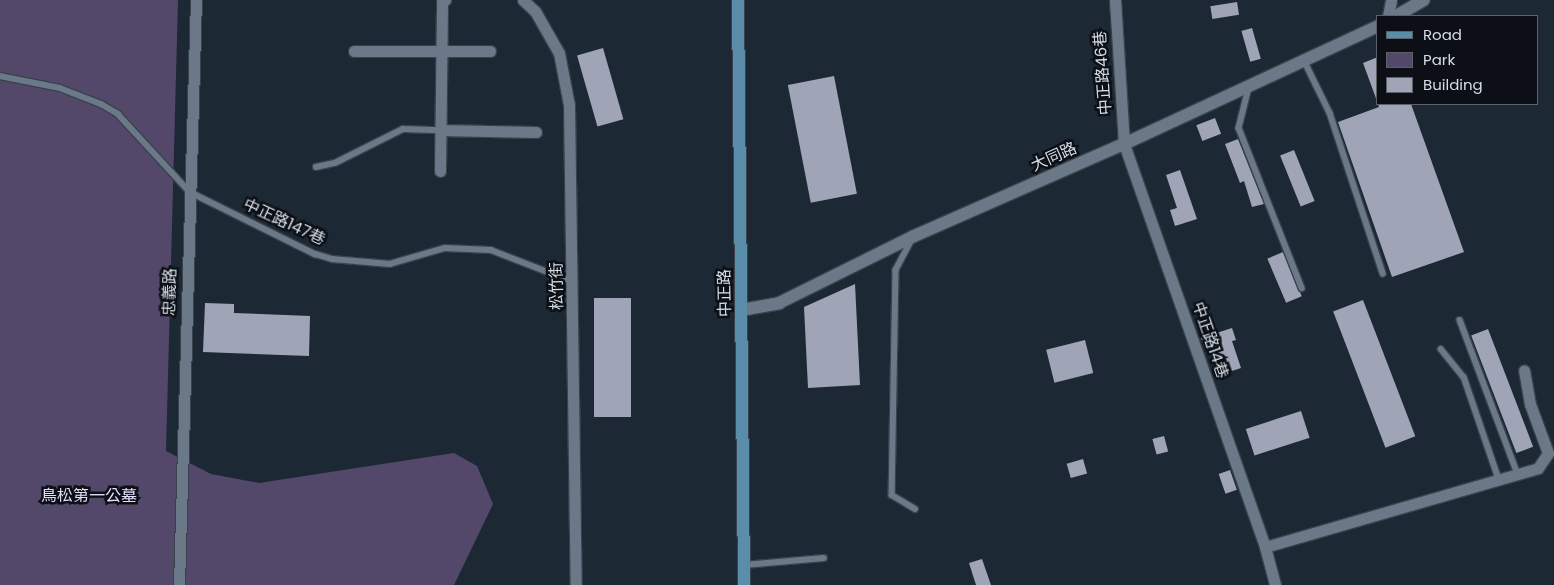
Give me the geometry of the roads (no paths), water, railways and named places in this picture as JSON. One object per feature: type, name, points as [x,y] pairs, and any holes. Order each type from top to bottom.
[{"type":"main road","name":"中正路","points":[[738,0],[744,585]]},
{"type":"street","name":"忠義路","points":[[179,585],[196,0]]},
{"type":"street","points":[[440,171],[440,52],[442,2],[445,0]]},
{"type":"street","name":"松竹街","points":[[523,0],[535,12],[560,53],[570,105],[576,585]]},
{"type":"street","name":"中正路46巷","points":[[1115,0],[1124,144]]},
{"type":"street","points":[[1388,15],[1391,0]]},
{"type":"street","points":[[1398,15],[1424,0]]},
{"type":"street","name":"大同路","points":[[741,310],[778,303],[914,236],[1124,144],[1376,27]]},
{"type":"street","points":[[354,51],[490,51]]},
{"type":"street","points":[[440,130],[536,132]]},
{"type":"street","name":"中正路14巷","points":[[1124,144],[1265,547],[1275,585]]},
{"type":"street","points":[[1265,547],[1538,468],[1548,452],[1530,404],[1524,371]]},
{"type":"lane","points":[[1304,60],[1330,113],[1383,273]]},
{"type":"lane","points":[[0,76],[60,88],[101,104],[118,114],[190,192]]},
{"type":"lane","points":[[1249,86],[1239,128],[1302,288]]},
{"type":"lane","points":[[316,167],[335,164],[403,128],[440,130]]},
{"type":"lane","name":"中正路147巷","points":[[190,192],[315,254],[332,259],[390,264],[445,248],[491,250],[573,282]]},
{"type":"lane","points":[[914,236],[896,270],[892,495],[915,509]]},
{"type":"lane","points":[[1460,320],[1518,474]]},
{"type":"lane","points":[[1441,349],[1464,377],[1499,479]]},
{"type":"lane","points":[[744,565],[824,558]]},
{"type":"park label","name":"鳥松第一公墓","points":[[89,496]]}]
